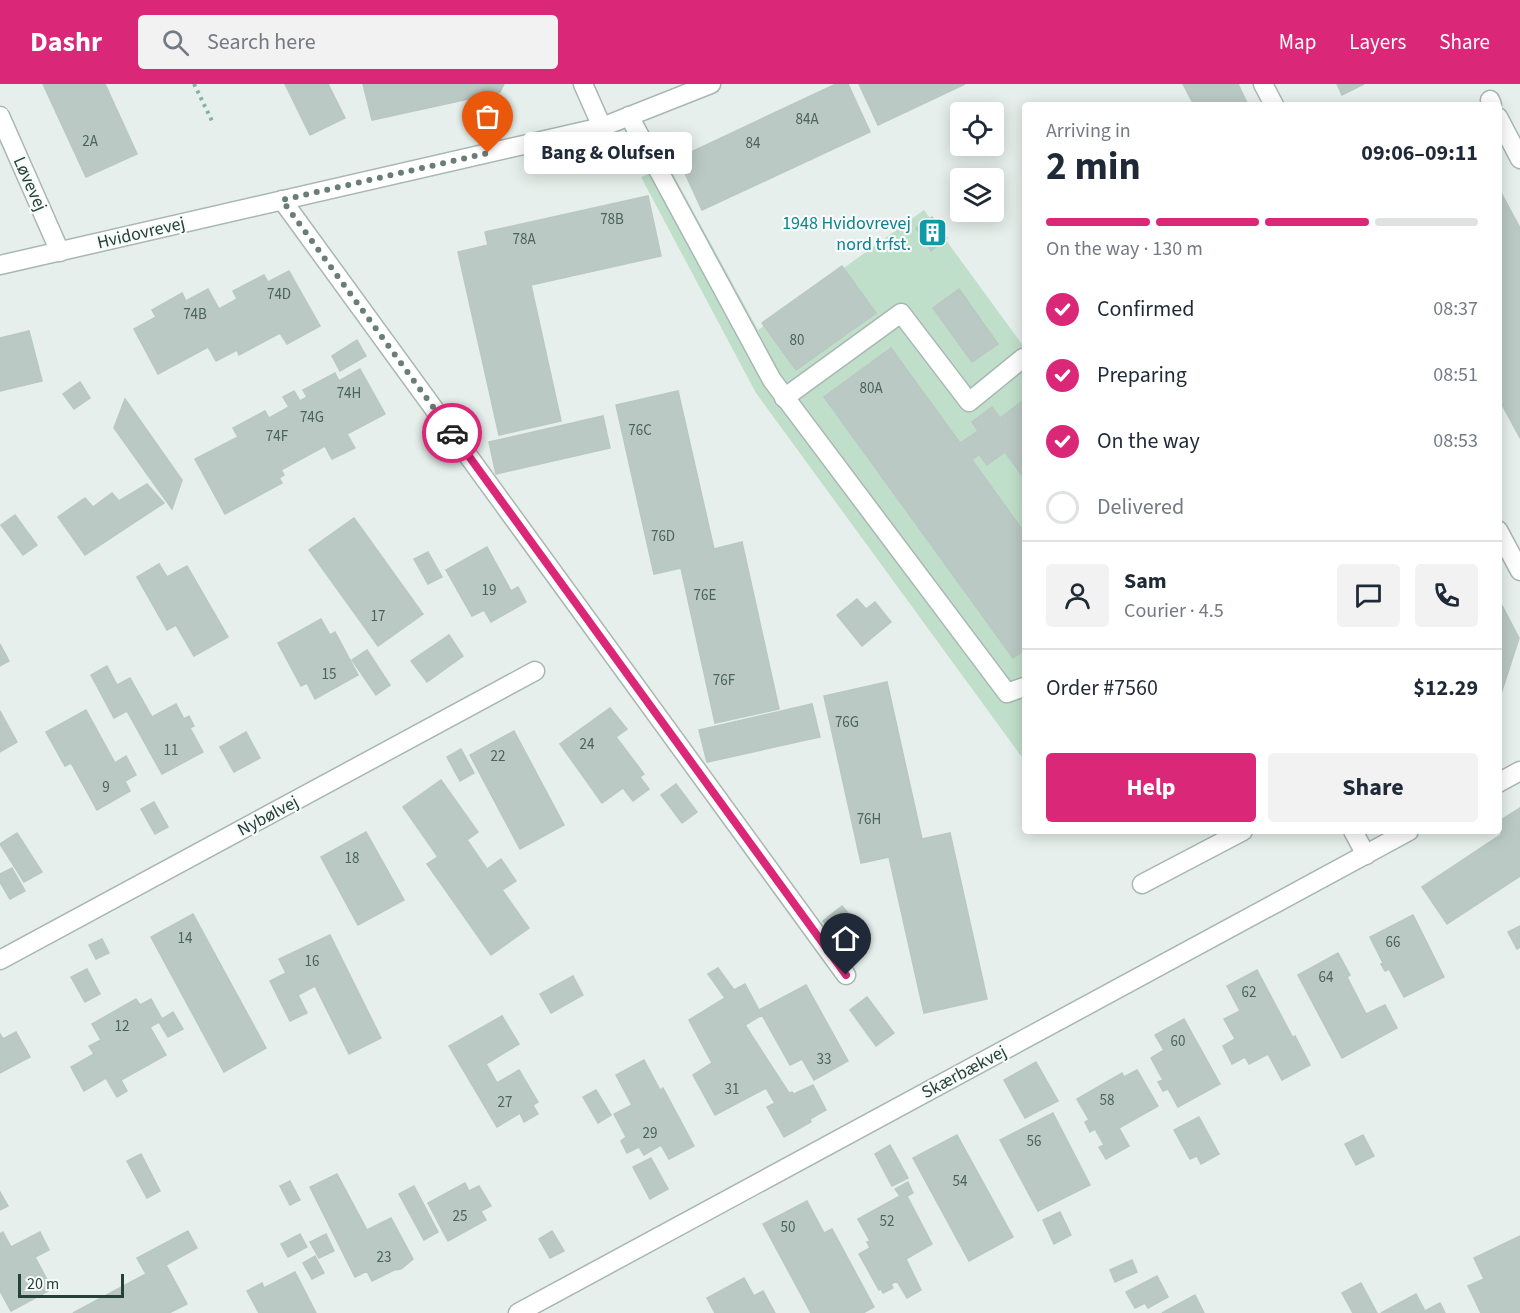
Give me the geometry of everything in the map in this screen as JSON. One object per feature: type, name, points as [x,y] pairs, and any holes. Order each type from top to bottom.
[{"type":"street","points":[[583,84],[602,127]]},
{"type":"street","name":"Hvidovrevej","points":[[0,265],[602,127],[711,84]]},
{"type":"street","points":[[1263,84],[1272,102]]},
{"type":"street","name":"Løvevej","points":[[0,116],[60,252]]},
{"type":"street","points":[[629,117],[771,380],[1007,693],[1022,688]]},
{"type":"street","points":[[1502,125],[1520,159]]},
{"type":"street","points":[[282,200],[846,975]]},
{"type":"street","points":[[784,398],[901,313],[969,402],[1022,359]]},
{"type":"street","points":[[1502,537],[1520,571]]},
{"type":"street","name":"Nybølvej","points":[[0,960],[535,671]]},
{"type":"street","points":[[1502,781],[1520,771]]},
{"type":"street","points":[[1142,884],[1237,834]]},
{"type":"street","points":[[1354,834],[1365,855]]},
{"type":"street","name":"Skærbækvej","points":[[518,1313],[1404,834]]},
{"type":"path","points":[[194,84],[212,121]]},
{"type":"green space","points":[[668,165],[758,330],[924,210],[1022,344],[1022,757],[756,393],[641,177]]},
{"type":"building","points":[[43,84],[105,84],[137,154],[86,177]]},
{"type":"building","points":[[285,84],[328,84],[345,118],[310,135]]},
{"type":"building","points":[[363,84],[504,84],[500,92],[372,120]]},
{"type":"building","points":[[836,84],[848,84],[870,132],[702,210],[678,158]]},
{"type":"building","points":[[859,84],[965,84],[878,125]]},
{"type":"building","points":[[1183,84],[1238,84],[1247,102],[1192,102]]},
{"type":"building","points":[[1337,84],[1364,84],[1342,95]]},
{"type":"building","points":[[1502,194],[1520,228],[1520,438],[1502,404]]},
{"type":"building","points":[[648,196],[661,256],[531,285],[561,421],[499,435],[458,252],[488,245],[485,232]]},
{"type":"building","name":"1948 Hvidovrevej nord trfst.","points":[[932,217],[947,238],[931,251],[916,228]]},
{"type":"building","points":[[842,266],[876,313],[796,370],[762,323]]},
{"type":"building","points":[[289,271],[320,326],[287,344],[280,333],[239,355],[237,350],[216,361],[208,347],[158,374],[134,329],[156,317],[152,310],[182,293],[186,301],[208,289],[219,309],[237,299],[233,291],[264,275],[268,282]]},
{"type":"building","points":[[959,289],[998,344],[972,362],[933,308]]},
{"type":"building","points":[[29,331],[42,381],[0,391],[0,338]]},
{"type":"building","points":[[357,340],[366,356],[340,371],[332,356]]},
{"type":"building","points":[[891,348],[960,443],[978,431],[972,422],[992,407],[1000,418],[1022,402],[1022,475],[1005,452],[987,465],[979,454],[972,460],[1022,529],[1022,651],[1013,658],[824,397]]},
{"type":"building","points":[[360,369],[385,414],[347,434],[355,448],[332,459],[325,446],[281,470],[284,475],[279,478],[282,483],[225,514],[195,459],[238,437],[233,428],[265,411],[269,418],[289,407],[283,397],[294,391],[300,401],[307,397],[303,390],[335,373],[339,381]]},
{"type":"building","points":[[80,382],[90,398],[74,409],[63,394]]},
{"type":"building","points":[[678,391],[714,549],[742,542],[779,709],[715,723],[681,568],[654,574],[616,405]]},
{"type":"building","points":[[125,399],[182,480],[172,509],[114,428]]},
{"type":"building","points":[[603,416],[610,448],[496,474],[489,442]]},
{"type":"building","points":[[147,484],[164,503],[85,555],[58,517],[85,498],[93,507],[112,493],[119,501]]},
{"type":"building","points":[[15,515],[37,545],[23,555],[1,525]]},
{"type":"building","points":[[354,518],[423,614],[378,646],[309,550]]},
{"type":"building","points":[[487,547],[511,591],[518,587],[526,602],[491,622],[484,610],[472,616],[446,570]]},
{"type":"building","points":[[428,552],[442,577],[428,584],[414,559]]},
{"type":"building","points":[[159,564],[167,577],[187,566],[228,637],[194,656],[176,625],[167,630],[137,577]]},
{"type":"building","points":[[857,599],[866,609],[875,602],[891,622],[862,646],[837,615]]},
{"type":"building","points":[[1502,606],[1519,638],[1502,691]]},
{"type":"building","points":[[321,619],[330,635],[335,632],[358,675],[315,699],[307,683],[301,686],[278,643]]},
{"type":"building","points":[[449,635],[463,656],[427,682],[411,661]]},
{"type":"building","points":[[0,644],[9,661],[0,666]]},
{"type":"building","points":[[367,650],[390,685],[376,695],[352,660]]},
{"type":"building","points":[[107,666],[117,685],[130,678],[152,717],[176,704],[184,719],[189,716],[194,726],[190,728],[203,752],[162,774],[127,711],[114,718],[91,675]]},
{"type":"building","points":[[887,682],[922,839],[950,833],[987,999],[924,1013],[889,857],[861,863],[824,696]]},
{"type":"building","points":[[812,704],[820,737],[707,762],[699,730]]},
{"type":"building","points":[[610,708],[627,729],[616,737],[644,774],[640,777],[649,789],[633,801],[623,788],[602,803],[560,744]]},
{"type":"building","points":[[86,710],[115,763],[126,756],[136,775],[125,781],[130,791],[97,810],[71,763],[65,766],[46,732]]},
{"type":"building","points":[[0,711],[17,742],[0,752]]},
{"type":"building","points":[[514,731],[564,825],[520,849],[470,755]]},
{"type":"building","points":[[246,732],[260,758],[234,772],[220,747]]},
{"type":"building","points":[[461,749],[474,773],[460,781],[447,757]]},
{"type":"building","points":[[441,780],[478,832],[467,840],[487,869],[501,859],[516,881],[502,890],[529,928],[491,955],[427,864],[438,857],[403,807]]},
{"type":"building","points":[[676,784],[697,812],[682,823],[661,795]]},
{"type":"building","points":[[154,802],[168,827],[155,834],[141,809]]},
{"type":"building","points":[[1520,808],[1520,876],[1447,924],[1422,887],[1502,834],[1502,819]]},
{"type":"building","points":[[366,832],[404,900],[358,925],[321,857]]},
{"type":"building","points":[[17,833],[42,872],[24,882],[0,844]]},
{"type":"building","points":[[12,868],[25,891],[10,899],[0,882],[0,874]]},
{"type":"building","points":[[842,906],[863,931],[844,946],[823,921]]},
{"type":"building","points":[[193,914],[266,1048],[224,1072],[151,937]]},
{"type":"building","points":[[1413,915],[1444,977],[1404,997],[1389,969],[1385,971],[1381,964],[1383,963],[1370,937]]},
{"type":"building","points":[[1520,926],[1520,947],[1517,949],[1508,932]]},
{"type":"building","points":[[330,935],[381,1038],[349,1054],[315,986],[298,995],[307,1013],[290,1021],[270,981],[286,973],[279,959]]},
{"type":"building","points":[[102,939],[109,953],[96,959],[89,945]]},
{"type":"building","points":[[1338,953],[1350,975],[1347,977],[1366,1014],[1385,1005],[1397,1028],[1342,1058],[1298,975]]},
{"type":"building","points":[[718,968],[734,990],[745,984],[759,1010],[806,985],[848,1061],[814,1080],[802,1059],[790,1065],[762,1015],[745,1025],[789,1093],[794,1094],[813,1085],[826,1110],[810,1119],[811,1122],[784,1137],[767,1107],[775,1103],[766,1088],[715,1115],[693,1075],[712,1063],[689,1020],[725,998],[708,974]]},
{"type":"building","points":[[87,969],[100,994],[85,1002],[71,977]]},
{"type":"building","points":[[1257,970],[1310,1065],[1282,1080],[1268,1054],[1249,1064],[1245,1057],[1232,1064],[1223,1046],[1235,1039],[1224,1019],[1240,1011],[1227,986]]},
{"type":"building","points":[[573,976],[583,995],[551,1013],[540,994]]},
{"type":"building","points":[[867,997],[894,1033],[876,1046],[850,1010]]},
{"type":"building","points":[[136,999],[140,1005],[151,999],[162,1019],[173,1012],[183,1029],[168,1037],[159,1022],[150,1027],[166,1055],[121,1080],[127,1091],[117,1097],[106,1078],[84,1091],[71,1067],[94,1054],[89,1046],[101,1040],[92,1024]]},
{"type":"building","points":[[502,1016],[519,1044],[486,1064],[497,1083],[519,1070],[538,1102],[533,1105],[538,1114],[524,1122],[520,1113],[497,1127],[449,1046]]},
{"type":"building","points":[[1184,1019],[1220,1084],[1178,1107],[1168,1089],[1163,1091],[1158,1082],[1163,1080],[1151,1058],[1164,1050],[1155,1035]]},
{"type":"building","points":[[16,1032],[30,1057],[0,1073],[0,1034],[3,1039]]},
{"type":"building","points":[[644,1060],[660,1090],[663,1088],[694,1146],[669,1159],[661,1145],[644,1155],[639,1147],[627,1153],[621,1141],[626,1137],[614,1114],[632,1105],[616,1075]]},
{"type":"building","points":[[1036,1062],[1058,1101],[1025,1118],[1004,1080]]},
{"type":"building","points":[[1137,1070],[1158,1106],[1119,1128],[1129,1146],[1106,1159],[1099,1147],[1104,1145],[1095,1129],[1090,1132],[1085,1122],[1089,1120],[1077,1099],[1122,1073],[1124,1077]]},
{"type":"building","points":[[596,1090],[611,1115],[598,1123],[583,1097]]},
{"type":"building","points":[[1053,1113],[1090,1185],[1038,1211],[1000,1140]]},
{"type":"building","points":[[1199,1117],[1219,1154],[1201,1164],[1197,1156],[1190,1159],[1174,1130]]},
{"type":"building","points":[[957,1135],[1013,1237],[969,1261],[913,1158]]},
{"type":"building","points":[[1363,1135],[1374,1156],[1356,1165],[1345,1144]]},
{"type":"building","points":[[890,1145],[908,1178],[892,1186],[875,1154]]},
{"type":"building","points":[[141,1154],[160,1191],[147,1198],[127,1161]]},
{"type":"building","points":[[651,1158],[668,1189],[650,1199],[633,1167]]},
{"type":"building","points":[[337,1174],[367,1230],[391,1218],[413,1259],[401,1269],[372,1281],[367,1271],[355,1277],[310,1187]]},
{"type":"building","points":[[290,1181],[300,1200],[290,1205],[280,1186]]},
{"type":"building","points":[[908,1182],[913,1193],[907,1196],[932,1244],[906,1259],[921,1290],[907,1298],[897,1281],[891,1284],[893,1288],[883,1293],[881,1289],[879,1290],[859,1254],[870,1248],[867,1242],[870,1241],[858,1219],[900,1196],[895,1189]]},
{"type":"building","points":[[465,1183],[469,1191],[479,1186],[491,1206],[481,1211],[486,1220],[448,1241],[428,1203]]},
{"type":"building","points":[[414,1186],[438,1232],[424,1240],[399,1194]]},
{"type":"building","points":[[0,1192],[8,1206],[0,1210]]},
{"type":"building","points":[[807,1201],[824,1233],[832,1229],[874,1307],[863,1313],[811,1313],[763,1224]]},
{"type":"building","points":[[1060,1212],[1071,1235],[1054,1244],[1043,1220]]},
{"type":"building","points":[[188,1231],[197,1248],[166,1265],[187,1304],[169,1313],[73,1313],[146,1274],[137,1258]]},
{"type":"building","points":[[552,1231],[564,1251],[550,1258],[539,1239]]},
{"type":"building","points":[[3,1232],[11,1247],[40,1232],[49,1250],[35,1257],[52,1289],[11,1311],[0,1291],[0,1234]]},
{"type":"building","points":[[300,1234],[307,1247],[288,1257],[281,1244]]},
{"type":"building","points":[[326,1234],[334,1251],[319,1258],[310,1242]]},
{"type":"building","points":[[1520,1236],[1520,1313],[1481,1313],[1468,1286],[1484,1279],[1474,1258]]},
{"type":"building","points":[[315,1256],[324,1273],[312,1279],[303,1263]]},
{"type":"building","points":[[1132,1260],[1137,1272],[1115,1282],[1110,1270]]},
{"type":"building","points":[[295,1272],[316,1313],[259,1313],[247,1291],[262,1283],[264,1288]]},
{"type":"building","points":[[1157,1276],[1168,1297],[1148,1308],[1145,1303],[1135,1308],[1126,1292]]},
{"type":"building","points":[[744,1278],[754,1296],[763,1291],[775,1313],[715,1313],[707,1298]]},
{"type":"building","points":[[1361,1283],[1377,1313],[1353,1313],[1342,1293]]},
{"type":"building","points":[[1416,1294],[1425,1311],[1440,1303],[1445,1313],[1381,1313]]},
{"type":"building","points":[[1195,1295],[1204,1313],[1162,1313]]},
{"type":"way so far","points":[[452,433],[282,200],[488,153]]},
{"type":"place","name":"Bang & Olufsen","points":[[488,153]]},
{"type":"place","name":"1948 Hvidovrevej nord trfst.","points":[[932,233]]},
{"type":"route","points":[[452,433],[846,975]]}]
